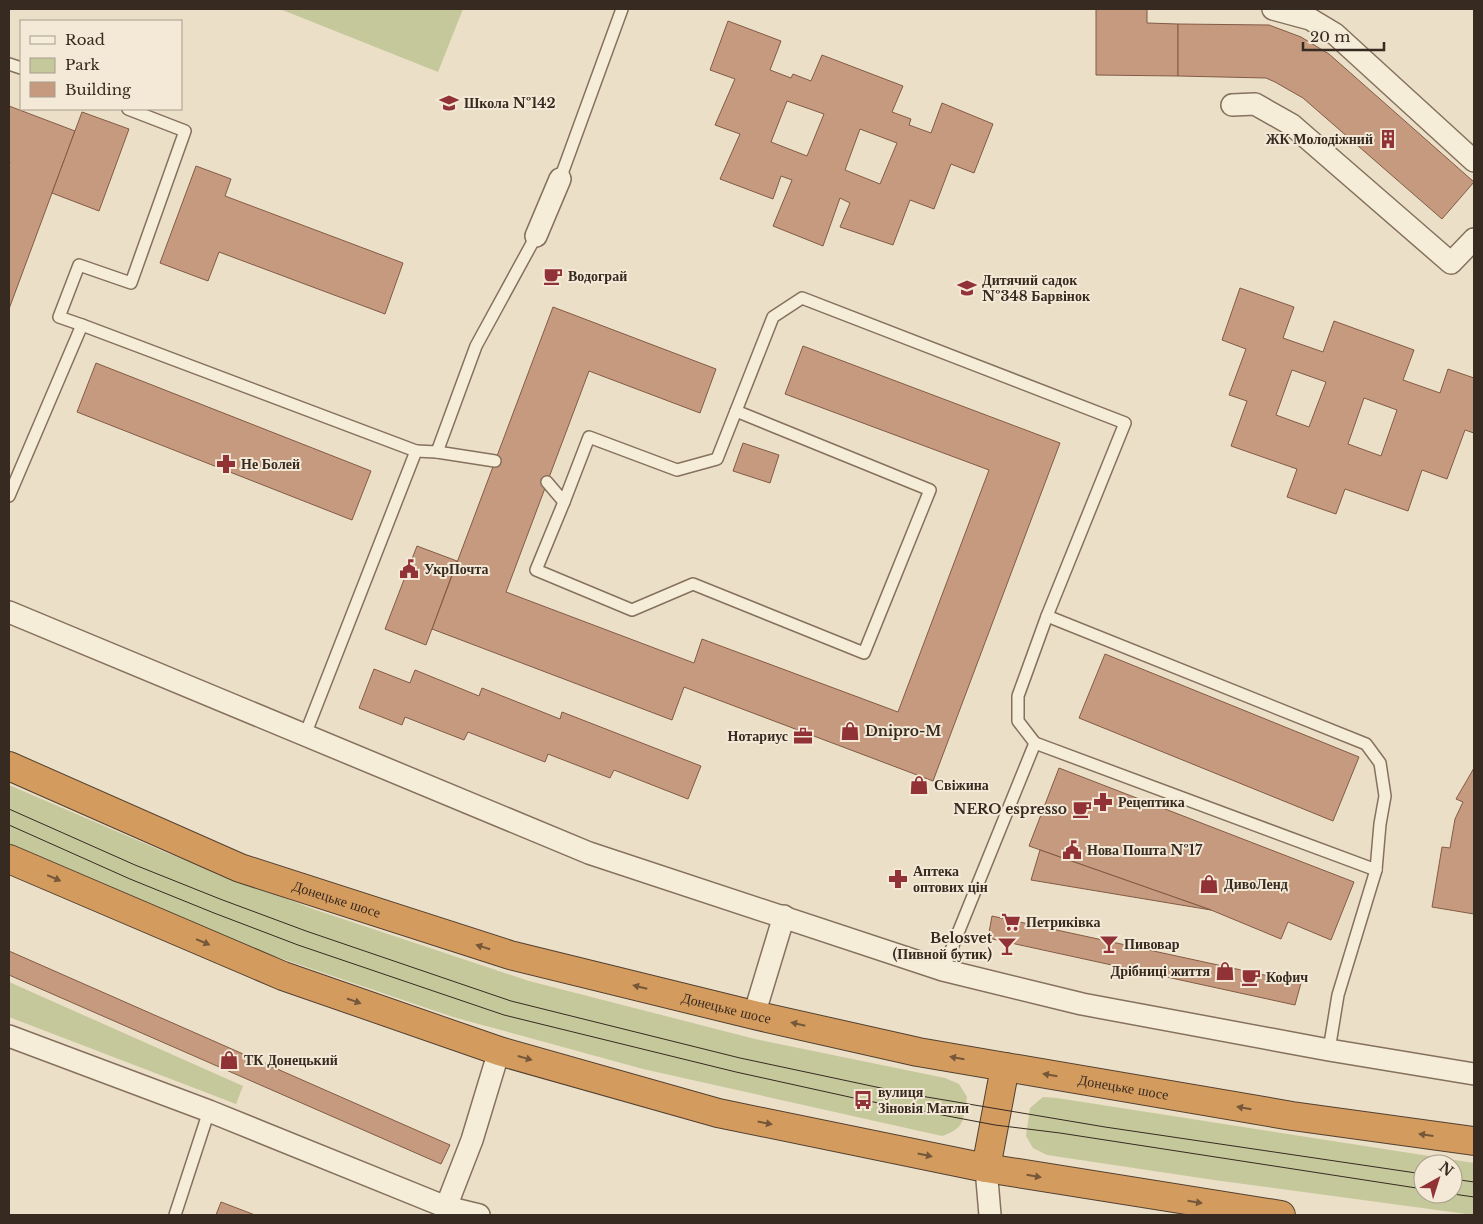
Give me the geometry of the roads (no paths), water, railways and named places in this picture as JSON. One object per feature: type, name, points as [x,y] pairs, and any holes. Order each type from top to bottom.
[{"type":"highway","name":"Донецьке шосе","points":[[9,766],[240,868],[510,956],[754,1015],[918,1052],[1292,1116],[1474,1142]]},
{"type":"highway","points":[[9,859],[283,976],[499,1051],[718,1113],[986,1168],[1281,1215]]},
{"type":"highway","points":[[986,1168],[1005,1067]]},
{"type":"street","points":[[1273,9],[1310,19],[1335,34],[1474,161]]},
{"type":"street","points":[[1232,105],[1255,104],[1292,124],[1451,263],[1474,239]]},
{"type":"street","points":[[536,236],[560,179]]},
{"type":"street","points":[[9,612],[589,854],[784,916],[944,970],[1082,1004],[1329,1050],[1474,1074]]},
{"type":"street","points":[[754,1015],[784,916]]},
{"type":"street","points":[[9,1036],[209,1111],[446,1207],[479,1215]]},
{"type":"street","points":[[446,1207],[472,1140],[499,1051]]},
{"type":"street","points":[[986,1168],[990,1215]]},
{"type":"lane","points":[[560,179],[622,9]]},
{"type":"lane","points":[[131,110],[185,130],[131,283],[79,265],[59,318],[82,325],[416,452],[437,452],[495,461]]},
{"type":"lane","points":[[437,452],[476,346],[536,236]]},
{"type":"lane","points":[[736,410],[930,490],[864,653],[693,584],[632,610],[536,570],[589,437],[676,470],[717,459],[736,410],[773,317],[802,298],[1125,423],[1047,616],[1018,696],[1018,721],[1035,743],[1376,870]]},
{"type":"lane","points":[[9,496],[82,325]]},
{"type":"lane","points":[[305,735],[416,452]]},
{"type":"lane","points":[[547,482],[564,502]]},
{"type":"lane","points":[[1047,616],[1366,744],[1380,763],[1385,796],[1380,824],[1376,870],[1338,995],[1329,1050]]},
{"type":"lane","points":[[944,970],[1035,743]]},
{"type":"lane","points":[[175,1215],[209,1111]]},
{"type":"tram line","points":[[9,809],[135,865],[220,899],[306,931],[511,1001],[740,1058],[909,1094],[1105,1127],[1413,1173]]},
{"type":"tram line","points":[[9,825],[130,879],[214,913],[298,945],[504,1015],[736,1072],[863,1100],[995,1125],[1060,1133],[1413,1187]]},
{"type":"tram line","points":[[1463,1180],[1474,1182]]},
{"type":"tram line","points":[[1463,1195],[1474,1197]]},
{"type":"place","name":"Школа №142","points":[[449,103]]},
{"type":"place","name":"ЖК Молодіжний","points":[[1388,139]]},
{"type":"place","name":"Водограй","points":[[553,276]]},
{"type":"place","name":"Дитячий садок №348 Барвінок","points":[[967,288]]},
{"type":"place","name":"Не Болей","points":[[226,464]]},
{"type":"place","name":"УкрПочта","points":[[409,569]]},
{"type":"place","name":"Dnipro-M","points":[[850,731]]},
{"type":"place","name":"Нотариус","points":[[803,736]]},
{"type":"place","name":"Свіжина","points":[[919,785]]},
{"type":"place","name":"Рецептика","points":[[1103,802]]},
{"type":"place","name":"NERO espresso","points":[[1082,809]]},
{"type":"place","name":"Нова Пошта №17","points":[[1072,850]]},
{"type":"place","name":"Аптека оптових цін","points":[[898,879]]},
{"type":"place","name":"ДивоЛенд","points":[[1209,884]]},
{"type":"place","name":"Петриківка","points":[[1011,922]]},
{"type":"place","name":"Пивовар","points":[[1109,944]]},
{"type":"place","name":"Belosvet (Пивной бутик)","points":[[1007,946]]},
{"type":"place","name":"Дрібниці життя","points":[[1225,971]]},
{"type":"place","name":"Кофич","points":[[1251,977]]},
{"type":"place","name":"ТК Донецький","points":[[229,1060]]},
{"type":"place","name":"вулиця Зіновія Матли","points":[[863,1100]]}]
